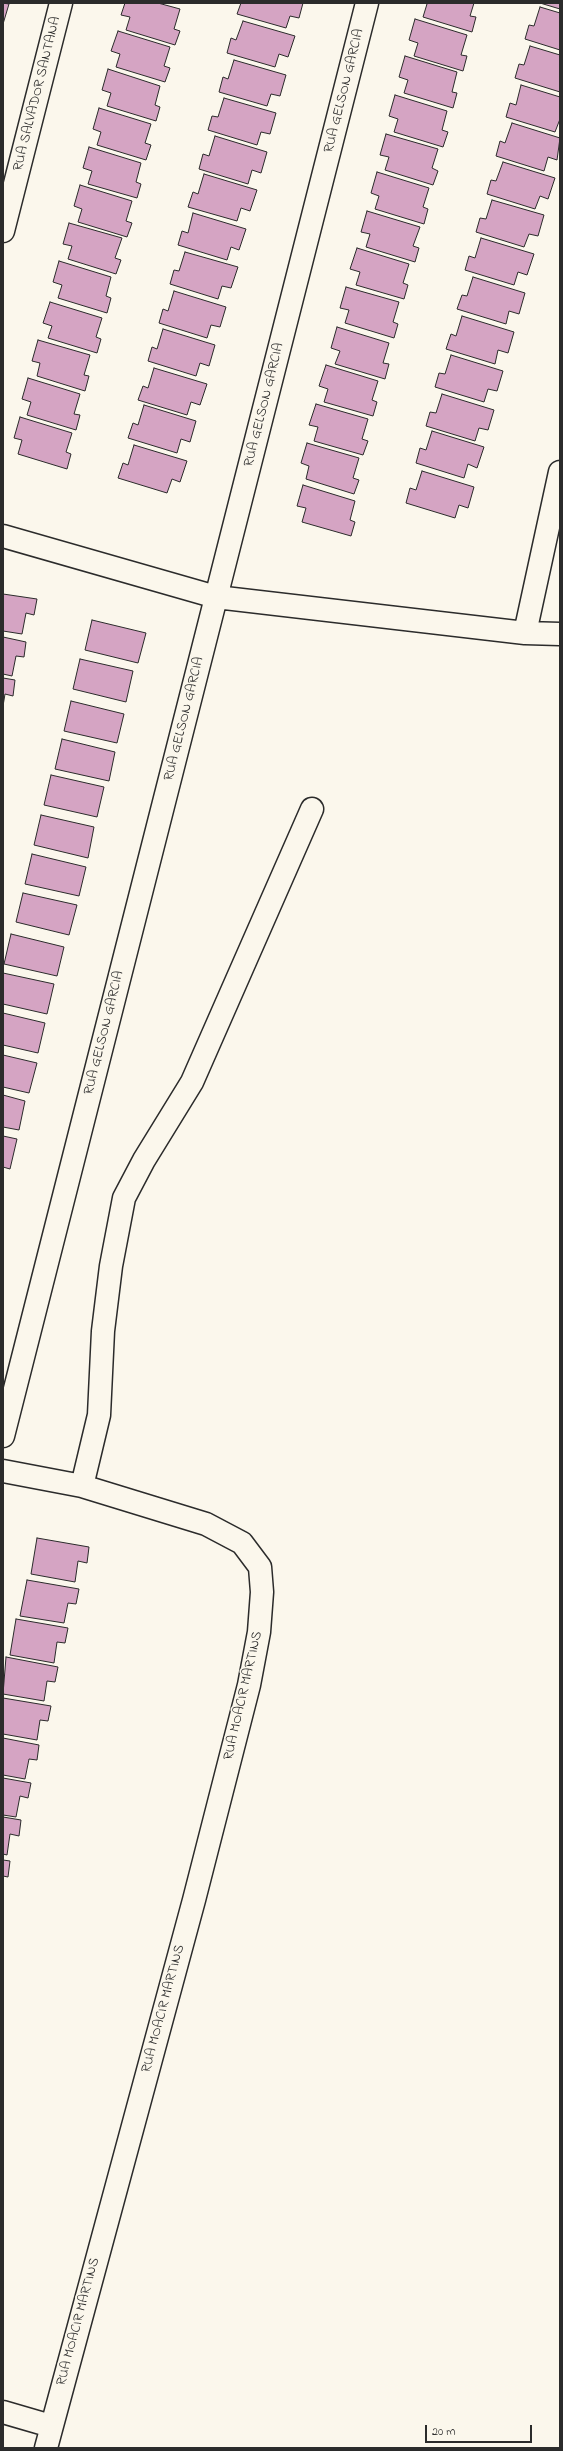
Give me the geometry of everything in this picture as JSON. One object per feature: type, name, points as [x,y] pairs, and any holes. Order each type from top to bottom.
[{"type":"street","name":"RUA SALVADOR SANTANA","points":[[3,231],[61,3]]},
{"type":"street","name":"RUA GELSON GARCIA","points":[[3,1436],[367,3]]},
{"type":"street","points":[[525,634],[560,472]]},
{"type":"street","points":[[3,536],[216,597],[525,634],[560,634]]},
{"type":"street","points":[[3,1471],[82,1486],[99,1416],[103,1331],[111,1266],[124,1198],[144,1160],[192,1082],[312,809]]},
{"type":"street","name":"RUA MOACIR MARTINS","points":[[46,2448],[194,1900],[249,1685],[259,1632],[262,1592],[260,1567],[242,1543],[206,1524],[82,1486]]},
{"type":"street","points":[[3,2412],[51,2426]]},
{"type":"building","points":[[3,3],[9,4],[3,24]]},
{"type":"building","points":[[125,3],[158,3],[180,9],[174,29],[180,31],[175,45],[126,30],[130,17],[121,15]]},
{"type":"building","points":[[241,3],[303,3],[299,18],[290,16],[286,28],[237,14]]},
{"type":"building","points":[[425,3],[474,3],[470,16],[476,17],[472,32],[423,17],[427,4]]},
{"type":"building","points":[[540,3],[560,3],[560,9]]},
{"type":"building","points":[[540,7],[560,13],[560,50],[525,39],[529,25],[534,26]]},
{"type":"building","points":[[415,19],[467,35],[461,55],[467,56],[463,71],[414,56],[418,43],[409,40]]},
{"type":"building","points":[[243,21],[295,36],[288,57],[279,54],[275,67],[227,53],[231,38],[236,40]]},
{"type":"building","points":[[118,31],[170,47],[164,66],[170,68],[165,82],[116,67],[120,54],[111,51]]},
{"type":"building","points":[[530,46],[560,55],[560,92],[515,78],[519,64],[524,65]]},
{"type":"building","points":[[405,56],[457,72],[452,92],[457,93],[453,108],[404,93],[408,80],[399,77]]},
{"type":"building","points":[[234,60],[286,75],[280,96],[271,94],[267,106],[219,92],[223,77],[228,79]]},
{"type":"building","points":[[108,69],[160,86],[155,105],[160,107],[156,121],[107,106],[111,93],[102,90]]},
{"type":"building","points":[[521,85],[560,97],[560,119],[555,132],[506,117],[510,103],[516,105]]},
{"type":"building","points":[[395,95],[447,111],[442,130],[448,132],[443,147],[394,132],[398,119],[389,116]]},
{"type":"building","points":[[224,98],[276,113],[270,134],[261,132],[257,145],[208,130],[212,116],[218,117]]},
{"type":"building","points":[[99,108],[151,124],[145,143],[151,145],[146,160],[97,145],[101,132],[93,129]]},
{"type":"building","points":[[512,123],[560,138],[557,160],[548,157],[544,171],[496,156],[500,141],[505,143]]},
{"type":"building","points":[[386,134],[438,149],[432,168],[438,171],[433,185],[385,170],[389,157],[380,155]]},
{"type":"building","points":[[215,136],[267,152],[261,173],[252,170],[248,184],[199,169],[203,154],[209,156]]},
{"type":"building","points":[[89,147],[141,163],[136,182],[141,184],[137,198],[88,184],[92,171],[83,168]]},
{"type":"building","points":[[503,162],[555,178],[548,199],[540,196],[535,209],[487,194],[491,180],[496,181]]},
{"type":"building","points":[[377,172],[429,188],[423,207],[428,209],[424,224],[375,209],[379,196],[371,193]]},
{"type":"building","points":[[204,174],[257,190],[250,211],[241,208],[237,221],[188,207],[193,192],[198,194]]},
{"type":"building","points":[[80,185],[132,201],[126,221],[132,223],[127,237],[78,222],[82,209],[74,206]]},
{"type":"building","points":[[492,200],[544,215],[538,236],[529,234],[524,247],[476,232],[480,218],[486,219]]},
{"type":"building","points":[[367,211],[420,227],[413,246],[419,248],[415,262],[366,247],[370,234],[361,232]]},
{"type":"building","points":[[193,213],[246,229],[239,250],[231,247],[227,260],[178,245],[182,231],[188,233]]},
{"type":"building","points":[[69,223],[122,238],[115,258],[121,260],[116,274],[68,259],[72,246],[63,244]]},
{"type":"building","points":[[481,238],[534,254],[527,275],[518,272],[514,285],[465,270],[469,256],[475,258]]},
{"type":"building","points":[[357,248],[409,264],[403,283],[408,285],[404,299],[356,285],[360,272],[350,269]]},
{"type":"building","points":[[185,252],[238,267],[231,288],[222,286],[218,299],[170,284],[174,270],[179,271]]},
{"type":"building","points":[[59,261],[111,277],[106,296],[111,298],[107,313],[58,298],[62,285],[53,282]]},
{"type":"building","points":[[473,277],[525,293],[519,314],[509,311],[506,324],[457,309],[462,295],[467,296]]},
{"type":"building","points":[[346,287],[399,302],[393,322],[398,324],[394,338],[345,323],[349,310],[340,308]]},
{"type":"building","points":[[174,291],[226,307],[220,327],[211,325],[207,338],[159,323],[163,309],[168,311]]},
{"type":"building","points":[[50,302],[102,318],[96,337],[101,339],[97,353],[48,338],[52,326],[43,323]]},
{"type":"building","points":[[462,316],[514,332],[508,353],[498,350],[495,364],[446,349],[451,334],[456,336]]},
{"type":"building","points":[[337,327],[389,343],[383,363],[389,364],[385,379],[335,364],[340,351],[331,348]]},
{"type":"building","points":[[163,329],[215,345],[209,366],[200,363],[196,376],[148,361],[152,347],[157,349]]},
{"type":"building","points":[[38,340],[90,355],[84,375],[89,376],[85,391],[37,376],[40,363],[32,361]]},
{"type":"building","points":[[451,355],[503,371],[497,391],[488,389],[484,402],[435,387],[439,373],[445,374]]},
{"type":"building","points":[[326,365],[378,381],[372,400],[377,402],[373,416],[324,402],[328,389],[319,386]]},
{"type":"building","points":[[154,368],[207,384],[200,405],[191,402],[187,415],[138,400],[143,386],[148,388]]},
{"type":"building","points":[[28,378],[80,394],[74,414],[80,415],[76,430],[27,415],[31,402],[22,399]]},
{"type":"building","points":[[442,394],[494,410],[488,430],[479,428],[475,441],[426,426],[430,412],[436,413]]},
{"type":"building","points":[[316,404],[368,419],[362,439],[368,441],[363,455],[314,441],[318,427],[309,425]]},
{"type":"building","points":[[144,405],[196,421],[190,442],[181,439],[177,453],[128,438],[133,423],[138,425]]},
{"type":"building","points":[[20,417],[72,433],[66,452],[71,454],[67,469],[18,454],[22,440],[14,438]]},
{"type":"building","points":[[432,431],[484,447],[477,468],[468,464],[464,478],[416,463],[420,448],[426,450]]},
{"type":"building","points":[[307,443],[359,458],[353,478],[359,480],[354,494],[306,479],[309,466],[301,463]]},
{"type":"building","points":[[134,445],[187,461],[180,482],[172,479],[167,493],[118,478],[123,463],[128,465]]},
{"type":"building","points":[[422,471],[474,487],[468,508],[459,505],[455,518],[406,503],[410,488],[416,490]]},
{"type":"building","points":[[303,485],[355,501],[350,520],[355,522],[351,536],[302,522],[306,508],[297,506]]},
{"type":"building","points":[[3,594],[37,599],[34,615],[26,613],[22,634],[3,631]]},
{"type":"building","points":[[92,620],[146,633],[138,663],[85,650]]},
{"type":"building","points":[[3,637],[26,642],[24,657],[16,656],[12,676],[3,674]]},
{"type":"building","points":[[80,659],[133,671],[126,702],[73,689]]},
{"type":"building","points":[[3,678],[15,680],[13,696],[5,694],[3,706]]},
{"type":"building","points":[[71,701],[124,714],[117,743],[64,731]]},
{"type":"building","points":[[62,739],[115,752],[109,781],[55,769]]},
{"type":"building","points":[[51,775],[104,787],[97,817],[44,805]]},
{"type":"building","points":[[41,815],[94,827],[88,858],[34,845]]},
{"type":"building","points":[[32,854],[86,867],[79,896],[25,884]]},
{"type":"building","points":[[23,893],[77,905],[69,935],[16,922]]},
{"type":"building","points":[[11,934],[64,947],[57,976],[4,964]]},
{"type":"building","points":[[3,973],[54,984],[47,1014],[3,1004]]},
{"type":"building","points":[[3,1013],[45,1023],[38,1053],[3,1045]]},
{"type":"building","points":[[3,1055],[37,1063],[29,1093],[3,1087]]},
{"type":"building","points":[[3,1095],[25,1101],[19,1130],[3,1127]]},
{"type":"building","points":[[3,1136],[17,1139],[10,1169],[3,1167]]},
{"type":"building","points":[[37,1538],[89,1547],[87,1563],[78,1561],[75,1582],[31,1574]]},
{"type":"building","points":[[27,1580],[79,1589],[76,1604],[68,1603],[64,1623],[20,1616]]},
{"type":"building","points":[[16,1619],[68,1628],[65,1643],[57,1642],[54,1663],[10,1655]]},
{"type":"building","points":[[6,1657],[58,1667],[55,1682],[47,1681],[44,1701],[3,1694]]},
{"type":"building","points":[[3,1698],[51,1706],[48,1721],[40,1720],[37,1740],[3,1734]]},
{"type":"building","points":[[3,1738],[39,1745],[37,1760],[29,1759],[25,1779],[3,1775]]},
{"type":"building","points":[[3,1778],[31,1783],[28,1798],[20,1796],[16,1817],[3,1815]]},
{"type":"building","points":[[3,1817],[21,1820],[19,1836],[10,1834],[7,1855],[3,1854]]},
{"type":"building","points":[[3,1860],[10,1861],[8,1877],[3,1876]]}]
